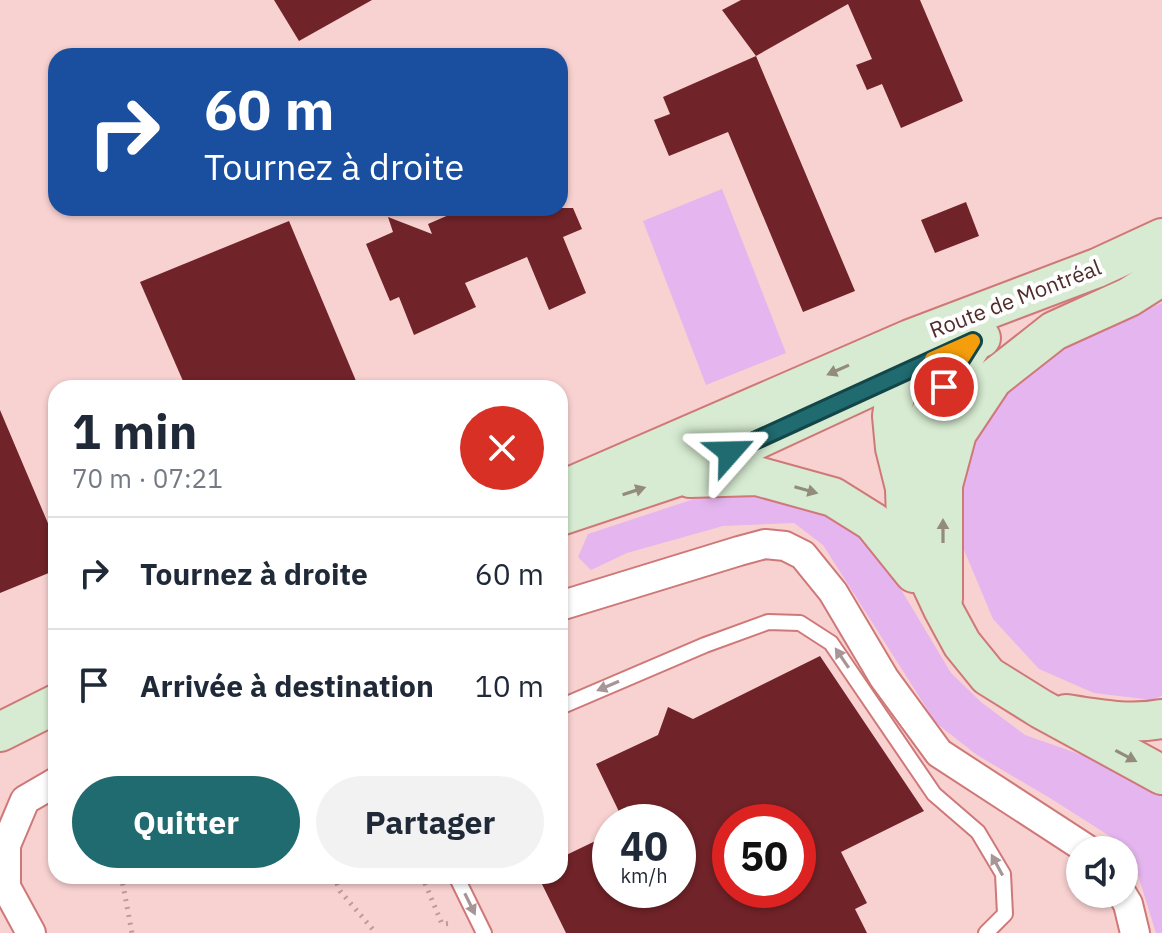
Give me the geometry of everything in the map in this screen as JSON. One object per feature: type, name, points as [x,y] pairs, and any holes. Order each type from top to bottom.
[{"type":"main road","name":"Route de Montréal","points":[[568,488],[904,356],[1162,238]]},
{"type":"main road","name":"Route de Montréal","points":[[568,513],[674,478],[904,356],[973,341],[1162,266]]},
{"type":"main road","points":[[905,488],[929,416],[973,341],[1097,268]]},
{"type":"main road","points":[[943,609],[943,485],[957,433],[964,422],[993,379],[1054,331],[1129,297],[1162,276]]},
{"type":"main road","points":[[904,356],[892,416],[895,448],[905,488],[906,521],[913,545],[962,644],[988,676],[1041,709],[1162,775]]},
{"type":"main road","points":[[674,478],[757,476],[833,497],[873,522],[943,609]]},
{"type":"main road","points":[[7,720],[48,707]]},
{"type":"main road","points":[[1041,709],[1094,719],[1145,722],[1162,719]]},
{"type":"street","points":[[568,599],[765,544],[785,546],[803,555],[833,592],[884,678],[939,753],[1066,836]]},
{"type":"street","points":[[31,933],[6,887],[6,845],[25,800],[48,787]]},
{"type":"street","points":[[1129,908],[1135,933]]},
{"type":"lane","points":[[568,704],[705,645],[768,622],[800,623],[831,643],[934,794],[978,832],[997,863],[1003,874],[1005,914],[986,933]]},
{"type":"lane","points":[[7,720],[48,700]]},
{"type":"lane","points":[[460,884],[484,933]]},
{"type":"path","points":[[123,884],[132,933]]},
{"type":"path","points":[[337,884],[376,933]]},
{"type":"path","points":[[435,933],[442,924]]},
{"type":"shaded area","points":[[722,189],[786,353],[706,385],[643,221]]},
{"type":"shaded area","points":[[1162,303],[1162,696],[1152,700],[1094,693],[1039,669],[993,619],[964,550],[955,515],[958,478],[985,419],[1033,366],[1068,342]]},
{"type":"shaded area","points":[[789,493],[861,534],[902,591],[951,673],[981,702],[1025,735],[1119,768],[1162,792],[1162,933],[1156,933],[1138,875],[1138,836],[1110,836],[977,755],[936,723],[823,545],[794,523],[723,526],[627,553],[591,570],[578,557],[588,534],[706,495]]},
{"type":"building","points":[[274,0],[372,0],[299,41]]},
{"type":"building","points":[[741,0],[920,0],[963,101],[901,128],[882,84],[867,90],[856,65],[872,59],[848,4],[756,56],[722,10]]},
{"type":"building","points":[[756,56],[855,291],[803,312],[728,132],[669,156],[654,120],[670,114],[663,97]]},
{"type":"building","points":[[966,202],[979,236],[935,253],[921,220]]},
{"type":"building","points":[[568,208],[573,208],[582,229],[563,237],[586,293],[549,310],[527,257],[465,283],[476,307],[414,335],[399,297],[390,301],[366,244],[393,232],[388,217],[432,234],[428,224],[446,216],[568,216]]},
{"type":"building","points":[[289,221],[356,380],[183,380],[140,282]]},
{"type":"building","points":[[0,410],[48,523],[48,573],[0,593]]},
{"type":"building","points":[[820,656],[924,811],[841,852],[867,903],[855,909],[867,933],[566,933],[542,884],[568,884],[568,854],[592,843],[592,908],[696,908],[696,804],[615,804],[596,764],[658,735],[668,707],[693,719]]},
{"type":"slow traffic","points":[[932,359],[973,341],[963,357]]},
{"type":"route","points":[[730,452],[973,341],[944,387]]}]
